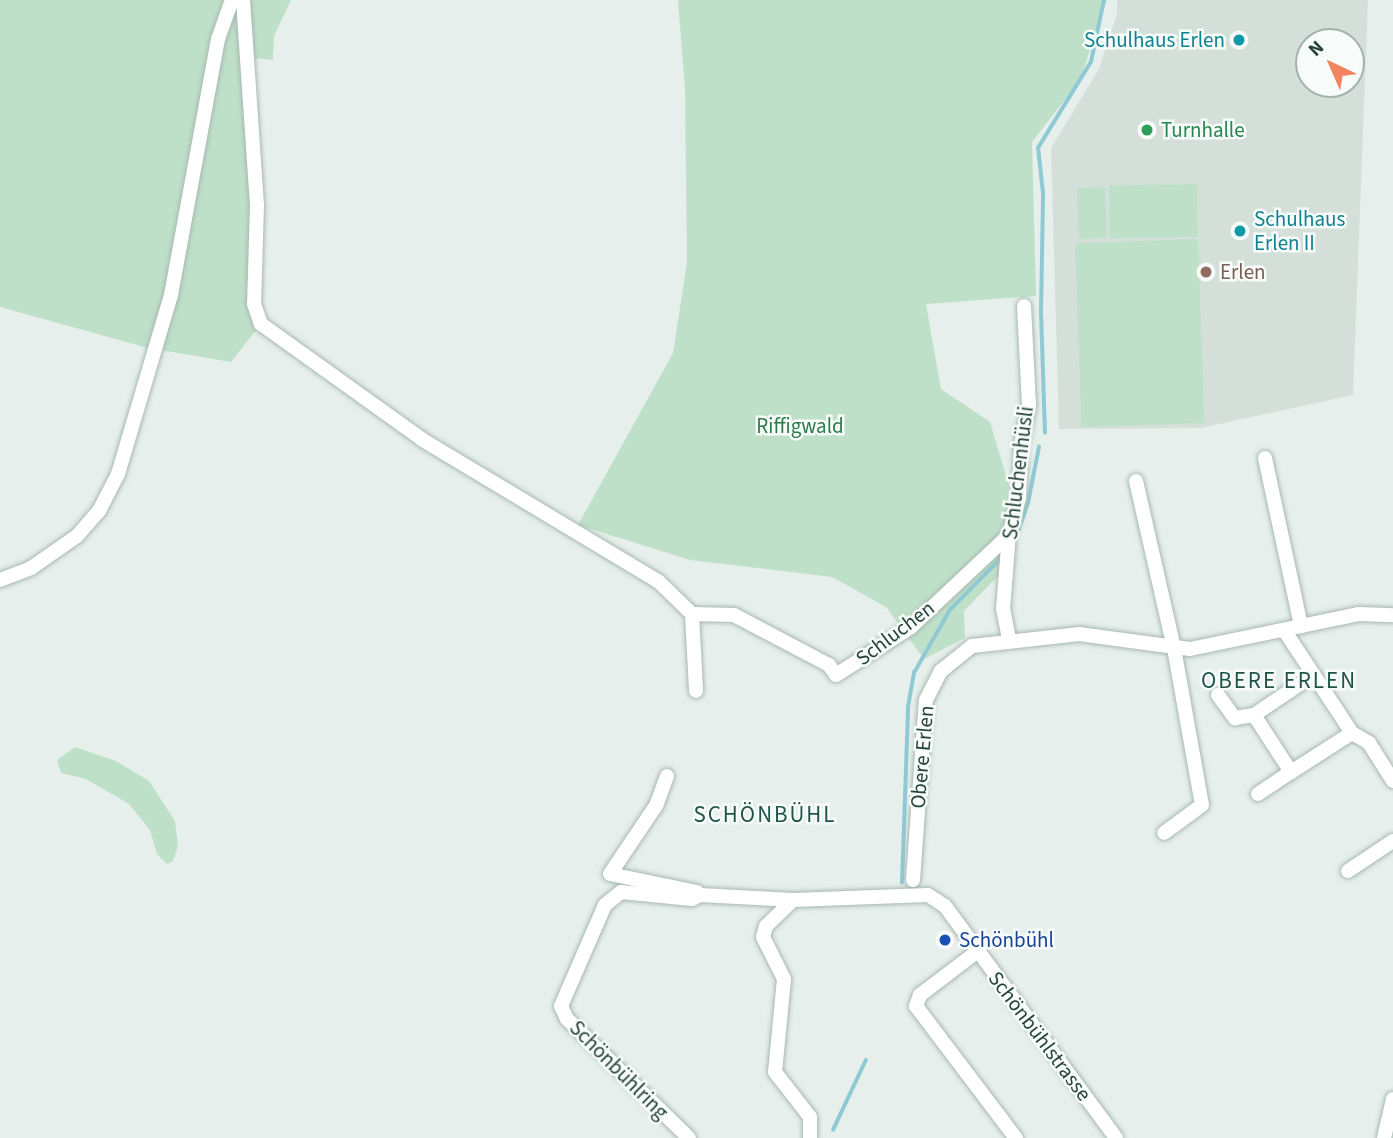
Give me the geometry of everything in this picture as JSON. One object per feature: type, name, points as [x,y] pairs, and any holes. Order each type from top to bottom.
[{"type":"street","points":[[0,580],[31,568],[77,536],[99,511],[118,474],[171,295],[218,39],[232,0]]},
{"type":"street","points":[[243,0],[257,205],[254,304],[261,324],[423,440],[658,581],[692,614],[695,691]]},
{"type":"street","name":"Schluchenhüsli","points":[[1009,639],[1003,609],[1009,535],[1019,498],[1021,445],[1029,405],[1024,306]]},
{"type":"street","points":[[1265,458],[1301,626]]},
{"type":"street","points":[[1136,481],[1174,648],[1202,805],[1164,833]]},
{"type":"street","name":"Schluchen","points":[[692,614],[734,615],[829,665],[836,675],[911,627],[1009,535]]},
{"type":"street","name":"Obere Erlen","points":[[913,880],[922,717],[932,684],[951,661],[972,646],[1009,639],[1079,634],[1190,649],[1359,614],[1393,615]]},
{"type":"street","points":[[1284,630],[1352,733],[1369,743],[1393,781]]},
{"type":"street","points":[[1218,695],[1235,718],[1254,715],[1313,676]]},
{"type":"street","points":[[1254,715],[1291,772]]},
{"type":"street","points":[[1258,794],[1352,733]]},
{"type":"street","points":[[667,776],[657,804],[610,874],[701,895]]},
{"type":"street","points":[[1348,871],[1393,841]]},
{"type":"street","name":"Schönbühlring","points":[[689,1138],[567,1020],[561,1006],[611,898],[621,892],[692,899],[701,895],[793,901],[857,896]]},
{"type":"street","name":"Schönbühlstrasse","points":[[857,896],[928,895],[946,906],[1116,1138]]},
{"type":"street","points":[[793,901],[766,926],[763,937],[783,979],[775,1072],[810,1116],[810,1138]]},
{"type":"street","points":[[978,951],[920,995],[916,1006],[1016,1138]]},
{"type":"street","points":[[1384,1138],[1393,1099]]},
{"type":"shaded area","name":"Erlen","points":[[1117,0],[1368,0],[1365,79],[1365,28],[1295,28],[1295,98],[1364,98],[1353,395],[1201,428],[1059,429],[1051,148],[1099,69],[1117,14]]},
{"type":"green space","points":[[0,0],[236,0],[254,194],[250,316],[257,329],[231,362],[148,348],[0,307]]},
{"type":"green space","points":[[247,0],[291,0],[274,36],[273,60],[254,58]]},
{"type":"green space","name":"Riffigwald","points":[[678,0],[1107,0],[1080,80],[1032,142],[1036,296],[926,304],[941,389],[990,422],[1013,499],[1000,574],[964,611],[965,638],[924,659],[886,607],[832,577],[690,560],[578,525],[673,353],[687,262],[685,89]]},
{"type":"green space","points":[[1197,184],[1198,237],[1110,239],[1109,186]]},
{"type":"green space","points":[[1105,187],[1107,238],[1079,239],[1077,188]]},
{"type":"green space","points":[[1198,239],[1204,423],[1081,427],[1075,243]]},
{"type":"green space","points":[[75,747],[116,761],[149,781],[175,821],[178,846],[173,861],[167,864],[157,854],[150,830],[129,804],[86,779],[61,773],[57,760]]},
{"type":"waterway","points":[[1045,433],[1041,313],[1043,193],[1038,148],[1091,62],[1104,0]]},
{"type":"waterway","points":[[1014,543],[1028,503],[1039,447]]},
{"type":"waterway","points":[[902,883],[908,707],[914,673],[950,610],[1002,557]]},
{"type":"waterway","points":[[833,1130],[866,1060]]},
{"type":"place","name":"Schulhaus Erlen","points":[[1239,40]]},
{"type":"place","name":"Turnhalle","points":[[1147,130]]},
{"type":"place","name":"Schulhaus Erlen II","points":[[1240,231]]},
{"type":"place","name":"Erlen","points":[[1206,272]]},
{"type":"place","name":"Schönbühl","points":[[945,940]]},
{"type":"district","name":"OBERE ERLEN","points":[[1279,681]]},
{"type":"district","name":"SCHÖNBÜHL","points":[[765,815]]}]
